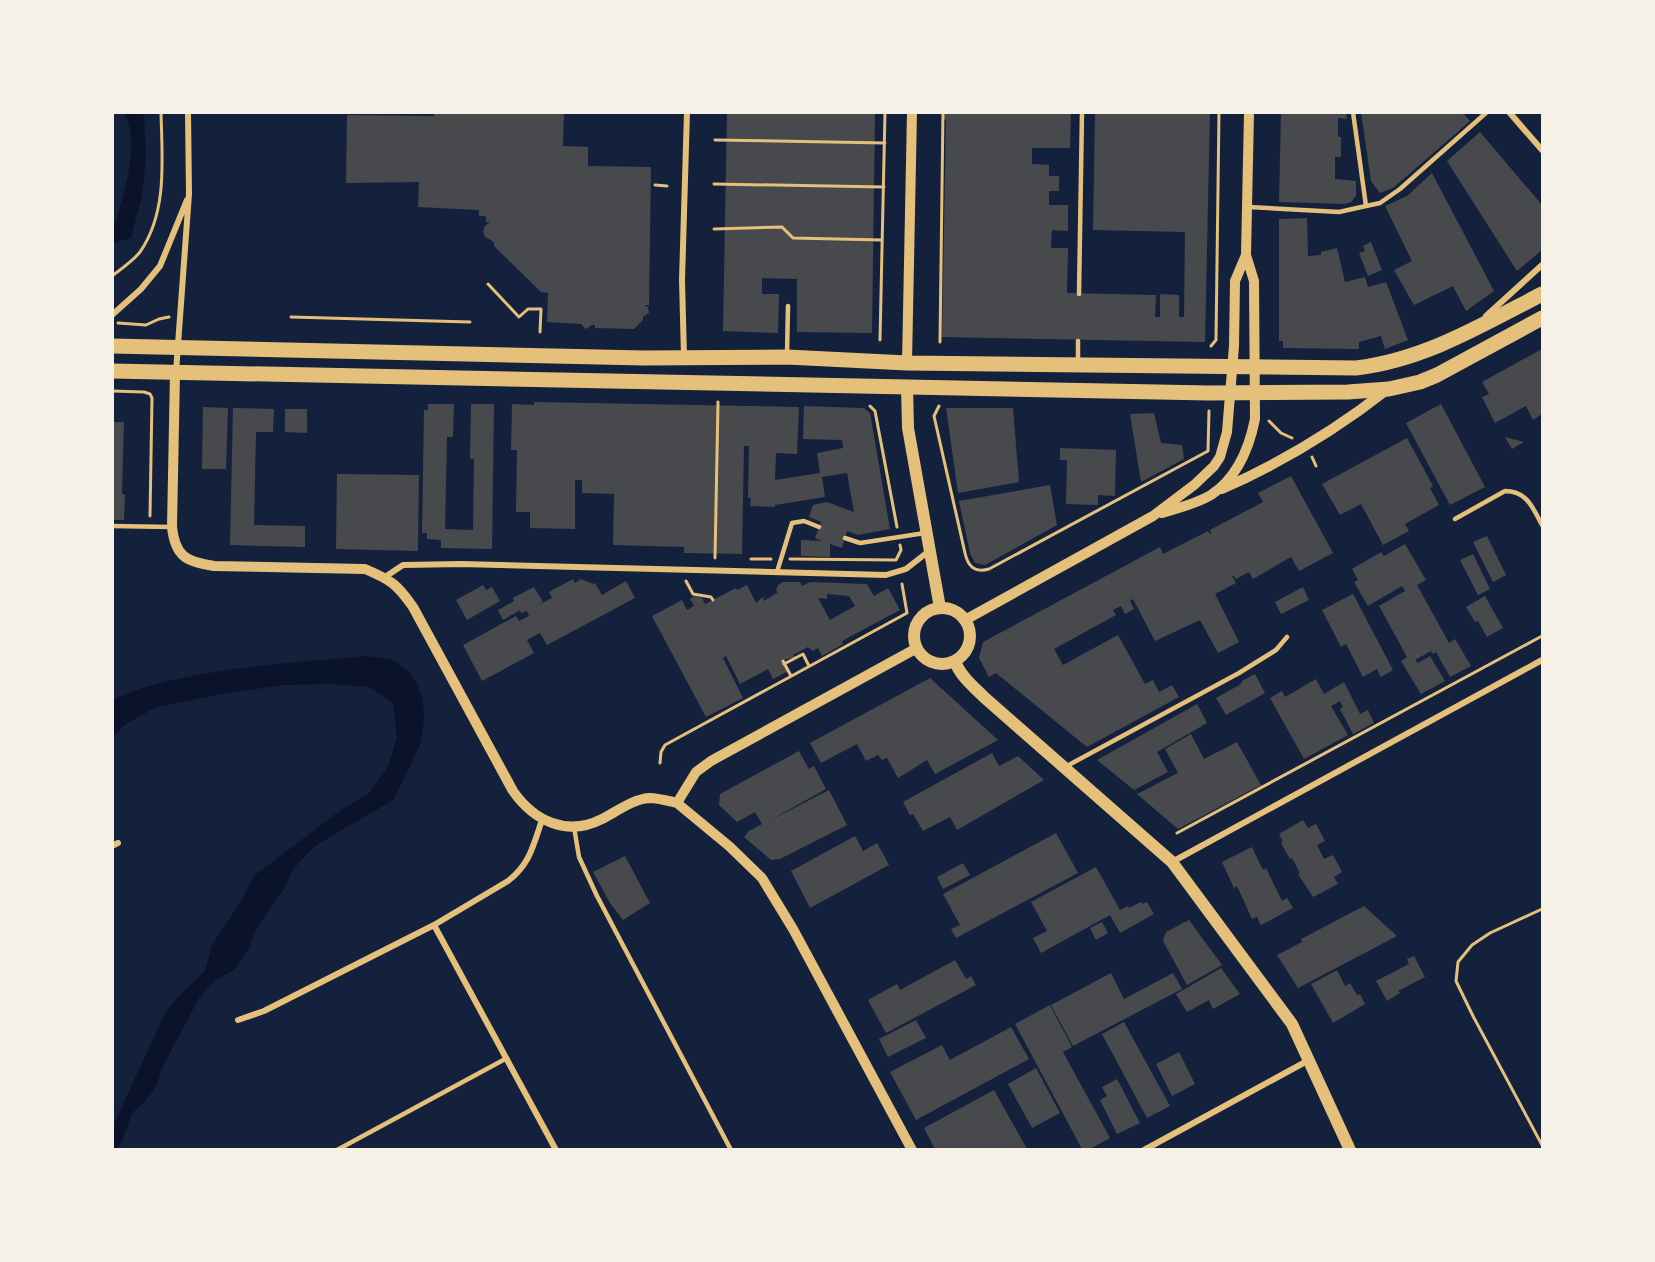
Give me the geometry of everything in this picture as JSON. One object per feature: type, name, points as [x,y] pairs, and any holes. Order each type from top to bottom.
[{"type":"highway","points":[[112,346],[787,357],[907,363],[1356,368],[1381,365],[1415,356],[1542,294]]},
{"type":"highway","points":[[112,371],[1230,393],[1348,392],[1389,389],[1437,375],[1542,318]]},
{"type":"highway","points":[[907,363],[907,387]]},
{"type":"main road","points":[[907,387],[908,428],[940,608]]},
{"type":"main road","points":[[940,608],[954,610],[965,620],[970,636],[965,651],[955,661],[939,663],[929,661],[922,656],[914,639],[917,621],[923,614],[940,608]]},
{"type":"main road","points":[[955,661],[961,673],[985,698],[1173,862],[1292,1024],[1350,1149]]},
{"type":"street","points":[[188,112],[189,194],[176,373],[172,527],[173,541],[179,552],[194,563],[222,567],[365,569],[399,587],[413,607],[513,791],[522,805],[542,820],[574,827],[594,824],[630,804],[649,798],[677,803],[729,846],[762,878],[797,934],[912,1149]]},
{"type":"street","points":[[684,357],[682,280],[687,112]]},
{"type":"street","points":[[907,363],[912,112]]},
{"type":"street","points":[[1211,494],[1235,471],[1247,449],[1254,419],[1254,281],[1246,255],[1249,112]]},
{"type":"street","points":[[1509,112],[1542,150]]},
{"type":"street","points":[[112,317],[141,289],[160,266],[189,194]]},
{"type":"street","points":[[965,620],[1153,516],[1194,485],[1214,466],[1220,457],[1227,432],[1233,367],[1235,281],[1246,255]]},
{"type":"street","points":[[1470,331],[1542,265]]},
{"type":"street","points":[[1153,516],[1200,500],[1252,476],[1362,410],[1389,389]]},
{"type":"street","points":[[385,578],[403,565],[427,564],[886,575],[906,570],[929,551]]},
{"type":"street","points":[[677,803],[696,772],[711,761],[917,648]]},
{"type":"street","points":[[1173,862],[1542,660]]},
{"type":"street","points":[[238,1020],[264,1011],[434,925],[508,881],[519,873],[529,860],[542,820]]},
{"type":"street","points":[[434,925],[556,1149]]},
{"type":"street","points":[[1144,1149],[1310,1059]]},
{"type":"lane","points":[[1079,294],[1082,112]]},
{"type":"lane","points":[[1353,112],[1366,206]]},
{"type":"lane","points":[[1247,207],[1339,212],[1380,203],[1400,189],[1487,112]]},
{"type":"lane","points":[[787,357],[788,306]]},
{"type":"lane","points":[[1078,341],[1078,364]]},
{"type":"lane","points":[[1455,519],[1505,491],[1514,491],[1524,496],[1542,525]]},
{"type":"lane","points":[[777,572],[792,523],[804,521],[819,527]]},
{"type":"lane","points":[[112,526],[172,527]]},
{"type":"lane","points":[[845,538],[860,543],[925,533]]},
{"type":"lane","points":[[1065,767],[1239,673],[1276,650],[1287,637]]},
{"type":"lane","points":[[574,827],[579,857],[597,896],[731,1149]]},
{"type":"lane","points":[[337,1149],[507,1058]]},
{"type":"path","points":[[112,276],[139,253],[151,232],[159,210],[162,158],[161,112]]},
{"type":"path","points":[[880,340],[885,112]]},
{"type":"path","points":[[940,342],[943,112]]},
{"type":"path","points":[[1210,346],[1216,340],[1219,112]]},
{"type":"path","points":[[715,140],[885,143]]},
{"type":"path","points":[[714,184],[884,187]]},
{"type":"path","points":[[655,185],[667,186]]},
{"type":"path","points":[[714,229],[782,227],[793,238],[882,240]]},
{"type":"path","points":[[488,284],[519,317],[528,309],[541,309],[540,332]]},
{"type":"path","points":[[112,317],[119,324],[146,325],[169,317]]},
{"type":"path","points":[[291,317],[470,322]]},
{"type":"path","points":[[112,391],[144,392],[150,394],[152,398],[150,526]]},
{"type":"path","points":[[715,556],[718,403]]},
{"type":"path","points":[[870,406],[875,411],[899,538],[901,550],[896,560]]},
{"type":"path","points":[[939,406],[934,416],[967,562],[974,569],[981,571],[989,569],[1208,451],[1209,411]]},
{"type":"path","points":[[1268,420],[1281,433],[1293,439]]},
{"type":"path","points":[[660,763],[661,752],[665,745],[907,613],[902,584]]},
{"type":"path","points":[[693,594],[711,597],[713,600]]},
{"type":"path","points":[[1177,833],[1542,636]]},
{"type":"path","points":[[791,676],[784,662],[803,654],[809,666]]},
{"type":"path","points":[[1542,909],[1490,933],[1472,945],[1458,962],[1456,981],[1542,1145]]},
{"type":"water","points":[[124,113],[142,113],[144,116],[146,157],[142,196],[131,238],[113,243],[113,222],[116,223],[127,181],[131,152],[129,125]]},
{"type":"water","points":[[366,656],[391,659],[409,671],[418,685],[423,700],[424,721],[420,745],[402,783],[393,800],[315,846],[302,859],[256,929],[248,951],[234,970],[217,979],[199,998],[162,1068],[156,1087],[132,1113],[122,1142],[117,1149],[113,1149],[113,1126],[166,1011],[205,971],[212,945],[255,875],[341,810],[370,792],[388,767],[397,738],[393,703],[369,687],[330,684],[284,685],[156,707],[123,726],[113,737],[113,700],[146,687],[228,670]]},
{"type":"building","points":[[434,112],[564,112],[563,146],[588,147],[588,166],[651,167],[649,305],[644,305],[648,307],[649,313],[634,329],[595,328],[595,325],[592,325],[586,329],[581,324],[547,322],[548,293],[541,292],[494,246],[494,242],[485,237],[483,231],[490,222],[486,222],[486,216],[479,216],[479,210],[418,207],[419,182],[346,183],[347,115],[434,116]]},
{"type":"building","points":[[727,112],[875,112],[872,333],[797,332],[797,279],[762,278],[762,294],[779,294],[778,333],[723,331]]},
{"type":"building","points":[[944,112],[1071,112],[1070,148],[1032,148],[1032,164],[1049,165],[1049,176],[1059,176],[1059,191],[1049,191],[1049,205],[1068,205],[1068,231],[1052,230],[1051,248],[1068,248],[1067,293],[1156,295],[1155,317],[1160,317],[1160,294],[1179,295],[1179,317],[1184,317],[1185,232],[1093,230],[1095,112],[1210,112],[1205,342],[942,337],[946,120],[944,120]]},
{"type":"building","points":[[1281,112],[1346,112],[1347,119],[1338,118],[1341,157],[1335,157],[1335,179],[1356,181],[1356,196],[1351,202],[1345,204],[1279,202]]},
{"type":"building","points":[[1361,112],[1462,112],[1470,121],[1393,188],[1380,193],[1371,181]]},
{"type":"building","points":[[1480,132],[1542,205],[1542,250],[1517,271],[1447,161]]},
{"type":"building","points":[[1432,173],[1494,291],[1466,311],[1453,286],[1414,305],[1394,270],[1412,261],[1385,206],[1407,196]]},
{"type":"building","points":[[1307,218],[1308,256],[1321,255],[1321,252],[1337,248],[1345,282],[1365,277],[1368,287],[1386,282],[1408,340],[1385,349],[1381,336],[1359,342],[1359,349],[1283,348],[1283,341],[1279,341],[1279,219]]},
{"type":"building","points":[[1371,242],[1382,270],[1368,276],[1359,253],[1365,251],[1363,246]]},
{"type":"building","points":[[1542,349],[1542,414],[1533,420],[1526,406],[1495,423],[1482,397],[1489,394],[1482,382]]},
{"type":"building","points":[[534,402],[799,407],[797,454],[776,453],[775,480],[820,473],[817,453],[843,448],[842,440],[803,439],[804,406],[864,408],[870,413],[890,529],[858,535],[847,531],[842,548],[830,544],[830,557],[801,556],[801,540],[822,541],[815,538],[821,522],[809,517],[813,505],[827,502],[854,512],[847,473],[822,477],[825,497],[775,505],[775,507],[750,506],[751,498],[748,498],[749,446],[744,446],[742,554],[684,553],[684,547],[613,545],[614,494],[582,493],[582,480],[575,480],[575,529],[530,528],[530,512],[516,512],[517,450],[511,450],[512,404],[534,405]]},
{"type":"building","points":[[428,404],[454,404],[453,437],[447,437],[445,529],[473,530],[474,459],[470,459],[471,404],[494,404],[492,549],[441,548],[441,540],[427,539],[427,533],[422,533],[424,410],[428,410]]},
{"type":"building","points":[[1441,404],[1485,487],[1450,505],[1406,423]]},
{"type":"building","points":[[203,407],[228,408],[226,469],[202,469]]},
{"type":"building","points":[[233,408],[274,409],[273,432],[256,432],[254,525],[305,526],[305,547],[230,545]]},
{"type":"building","points":[[946,408],[1013,408],[1019,482],[958,493]]},
{"type":"building","points":[[285,409],[307,409],[307,433],[285,432]]},
{"type":"building","points":[[1154,413],[1161,443],[1182,445],[1184,459],[1141,482],[1130,414]]},
{"type":"building","points":[[112,422],[124,422],[122,494],[125,494],[124,520],[112,520]]},
{"type":"building","points":[[1505,437],[1524,442],[1512,449]]},
{"type":"building","points":[[1407,438],[1433,486],[1430,488],[1439,505],[1405,524],[1409,531],[1383,545],[1361,504],[1340,515],[1322,484]]},
{"type":"building","points":[[1060,448],[1116,450],[1115,496],[1098,495],[1098,505],[1066,504],[1067,460],[1060,460]]},
{"type":"building","points":[[337,474],[419,475],[418,551],[336,549]]},
{"type":"building","points":[[1291,476],[1333,553],[1299,571],[1291,557],[1253,579],[1249,572],[1236,579],[1232,576],[1236,583],[1215,594],[1239,642],[1218,653],[1200,620],[1155,641],[1133,599],[1130,601],[1134,609],[1125,614],[1121,606],[1113,610],[1116,615],[1054,649],[1063,665],[1118,635],[1145,684],[1153,680],[1159,692],[1172,685],[1179,697],[1087,747],[996,673],[989,677],[979,658],[983,642],[1160,547],[1163,554],[1208,531],[1210,534],[1210,530],[1263,502],[1258,493]]},
{"type":"building","points":[[1050,485],[1057,525],[985,565],[975,563],[970,553],[959,501]]},
{"type":"building","points":[[1487,536],[1506,575],[1493,582],[1473,542]]},
{"type":"building","points":[[1405,544],[1426,580],[1417,585],[1449,643],[1455,639],[1471,666],[1450,677],[1436,652],[1433,654],[1431,651],[1415,660],[1418,663],[1430,656],[1445,681],[1421,694],[1401,661],[1407,657],[1379,606],[1405,591],[1402,586],[1368,606],[1354,582],[1358,580],[1352,569],[1381,552],[1384,556]]},
{"type":"building","points":[[1473,554],[1490,589],[1478,595],[1460,560]]},
{"type":"building","points":[[573,579],[575,583],[581,579],[595,583],[602,595],[626,581],[635,598],[547,645],[540,633],[527,640],[534,653],[482,681],[463,645],[516,616],[519,621],[529,616],[527,611],[521,613],[520,610],[503,620],[498,610],[514,601],[513,598],[534,587],[543,602],[531,609],[552,598],[549,592]]},
{"type":"building","points":[[783,582],[800,582],[802,586],[810,582],[867,584],[874,596],[888,588],[900,610],[842,641],[843,644],[822,656],[818,648],[813,651],[808,647],[793,655],[795,657],[784,660],[790,670],[773,679],[768,669],[740,684],[726,656],[723,658],[743,698],[706,717],[652,616],[682,600],[687,610],[694,606],[690,599],[694,596],[702,598],[705,604],[736,588],[737,590],[747,585],[756,603],[763,597],[764,601],[778,592],[776,590]],"holes":[[[827,594],[849,596],[855,606],[830,620],[818,598],[827,599]]]},
{"type":"building","points":[[483,585],[486,590],[492,587],[500,601],[467,620],[456,600]]},
{"type":"building","points":[[1303,587],[1309,600],[1281,614],[1275,602]]},
{"type":"building","points":[[1353,594],[1393,670],[1381,677],[1377,669],[1363,677],[1346,644],[1341,647],[1322,610]]},
{"type":"building","points":[[1485,596],[1503,628],[1487,637],[1478,621],[1475,622],[1466,607]]},
{"type":"building","points":[[1255,674],[1265,693],[1226,715],[1216,698]]},
{"type":"building","points":[[930,678],[998,740],[935,774],[927,760],[898,778],[887,758],[882,760],[878,755],[866,761],[857,744],[821,763],[810,743]]},
{"type":"building","points":[[1316,679],[1324,694],[1344,682],[1360,714],[1368,710],[1374,723],[1353,734],[1340,709],[1343,707],[1340,701],[1331,706],[1348,735],[1304,759],[1270,698],[1282,691],[1285,697]]},
{"type":"building","points":[[1197,704],[1207,723],[1157,752],[1168,772],[1134,790],[1097,760]]},
{"type":"building","points":[[1191,734],[1204,759],[1237,742],[1261,785],[1178,829],[1137,794],[1178,773],[1165,749]]},
{"type":"building","points":[[799,751],[809,769],[814,766],[826,789],[767,822],[829,790],[847,825],[780,859],[771,860],[744,837],[749,831],[762,824],[755,812],[737,822],[719,805],[720,794]]},
{"type":"building","points":[[992,753],[999,766],[1018,756],[1044,780],[957,830],[950,817],[923,831],[903,802]]},
{"type":"building","points":[[1303,820],[1308,828],[1316,824],[1325,841],[1317,845],[1324,859],[1333,855],[1342,872],[1334,877],[1338,884],[1313,897],[1298,874],[1300,873],[1292,858],[1290,859],[1281,843],[1283,842],[1279,834]]},
{"type":"building","points":[[1056,833],[1078,873],[956,938],[951,929],[960,925],[943,894]]},
{"type":"building","points":[[855,836],[863,851],[877,843],[889,865],[810,908],[791,871]]},
{"type":"building","points":[[1252,847],[1263,870],[1266,868],[1282,901],[1287,898],[1293,908],[1261,925],[1257,917],[1252,919],[1237,886],[1234,888],[1222,862]]},
{"type":"building","points":[[625,856],[650,903],[623,920],[610,903],[593,872]]},
{"type":"building","points":[[963,863],[970,875],[943,889],[937,877]]},
{"type":"building","points":[[1096,867],[1120,910],[1147,902],[1154,914],[1120,933],[1110,915],[1041,953],[1033,938],[1047,931],[1031,902]]},
{"type":"building","points":[[1364,906],[1397,936],[1298,988],[1277,955],[1302,942],[1301,939]]},
{"type":"building","points":[[1189,920],[1222,965],[1187,985],[1163,941],[1166,932]]},
{"type":"building","points":[[1102,922],[1108,933],[1096,940],[1090,928]]},
{"type":"building","points":[[1414,956],[1425,977],[1398,991],[1400,993],[1387,1001],[1376,981],[1409,964],[1407,959]]},
{"type":"building","points":[[955,960],[966,979],[971,976],[976,985],[886,1033],[868,1000],[897,984],[900,990]]},
{"type":"building","points":[[1221,968],[1240,994],[1213,1009],[1209,1000],[1187,1012],[1176,994]]},
{"type":"building","points":[[1337,970],[1345,986],[1350,983],[1365,1004],[1333,1023],[1311,984]]},
{"type":"building","points":[[1111,973],[1124,999],[1173,973],[1182,989],[1073,1046],[1051,1005]]},
{"type":"building","points":[[1050,1005],[1072,1047],[1063,1052],[1110,1138],[1090,1149],[1082,1149],[1015,1024]]},
{"type":"building","points":[[916,1020],[926,1038],[888,1057],[879,1039]]},
{"type":"building","points":[[1124,1022],[1170,1106],[1147,1118],[1102,1034]]},
{"type":"building","points":[[1011,1027],[1029,1059],[916,1120],[890,1072],[942,1045],[950,1060]]},
{"type":"building","points":[[1179,1052],[1195,1084],[1172,1096],[1156,1064]]},
{"type":"building","points":[[1036,1068],[1060,1113],[1032,1128],[1008,1084]]},
{"type":"building","points":[[1117,1079],[1140,1123],[1117,1134],[1100,1100],[1107,1096],[1102,1087]]},
{"type":"building","points":[[994,1090],[1027,1149],[935,1149],[924,1128]]}]
